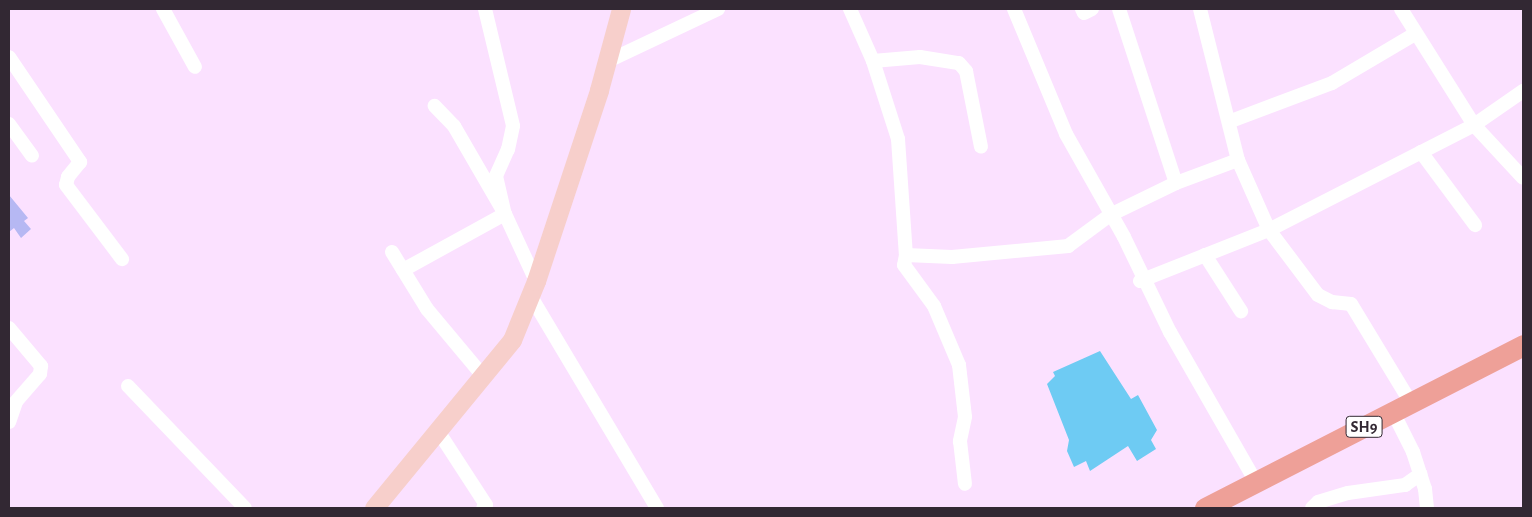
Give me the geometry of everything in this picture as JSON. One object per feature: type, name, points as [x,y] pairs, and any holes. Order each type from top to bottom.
[{"type":"main road","name":"SH9","points":[[1205,508],[1523,345]]},
{"type":"street","points":[[164,9],[195,67]]},
{"type":"street","points":[[485,9],[513,126],[496,176],[505,214],[533,288],[657,508]]},
{"type":"street","points":[[374,508],[512,340],[533,288],[606,62],[621,9]]},
{"type":"street","points":[[606,62],[718,9]]},
{"type":"street","points":[[850,9],[874,61],[898,139],[906,255],[904,265],[934,306],[959,365],[965,416],[960,441],[965,484]]},
{"type":"street","points":[[1014,9],[1066,134],[1110,214],[1170,332],[1256,482]]},
{"type":"street","points":[[1082,9],[1084,13],[1092,9]]},
{"type":"street","points":[[1119,9],[1176,182]]},
{"type":"street","points":[[1200,9],[1231,122],[1238,160],[1269,230],[1318,295],[1332,302],[1352,304],[1402,407],[1421,474],[1427,508]]},
{"type":"street","points":[[1400,9],[1474,125],[1523,178]]},
{"type":"street","points":[[1231,122],[1332,83],[1415,34]]},
{"type":"street","points":[[9,57],[80,162],[68,177],[66,185],[122,259]]},
{"type":"street","points":[[874,61],[920,57],[959,63],[966,71],[981,147]]},
{"type":"street","points":[[1142,280],[1269,230],[1474,125],[1523,92]]},
{"type":"street","points":[[435,106],[454,126],[505,214]]},
{"type":"street","points":[[9,124],[32,156]]},
{"type":"street","points":[[1421,152],[1475,225]]},
{"type":"street","points":[[906,255],[952,257],[1068,246],[1110,214],[1176,182],[1238,160]]},
{"type":"street","points":[[404,270],[505,214]]},
{"type":"street","points":[[392,252],[427,309],[483,376]]},
{"type":"street","points":[[1205,255],[1241,311]]},
{"type":"street","points":[[9,328],[41,366],[40,374],[16,402],[9,422]]},
{"type":"street","points":[[128,386],[245,508]]},
{"type":"street","points":[[438,431],[486,505],[483,508]]},
{"type":"street","points":[[1312,508],[1318,502],[1348,493],[1405,485],[1421,474]]},
{"type":"water","points":[[1100,351],[1131,399],[1138,395],[1157,430],[1151,440],[1156,449],[1137,461],[1128,446],[1090,471],[1086,461],[1074,467],[1067,451],[1069,440],[1047,384],[1055,376],[1053,372]]},
{"type":"building","points":[[9,195],[28,218],[24,221],[31,229],[21,238],[14,228],[9,232]]}]
